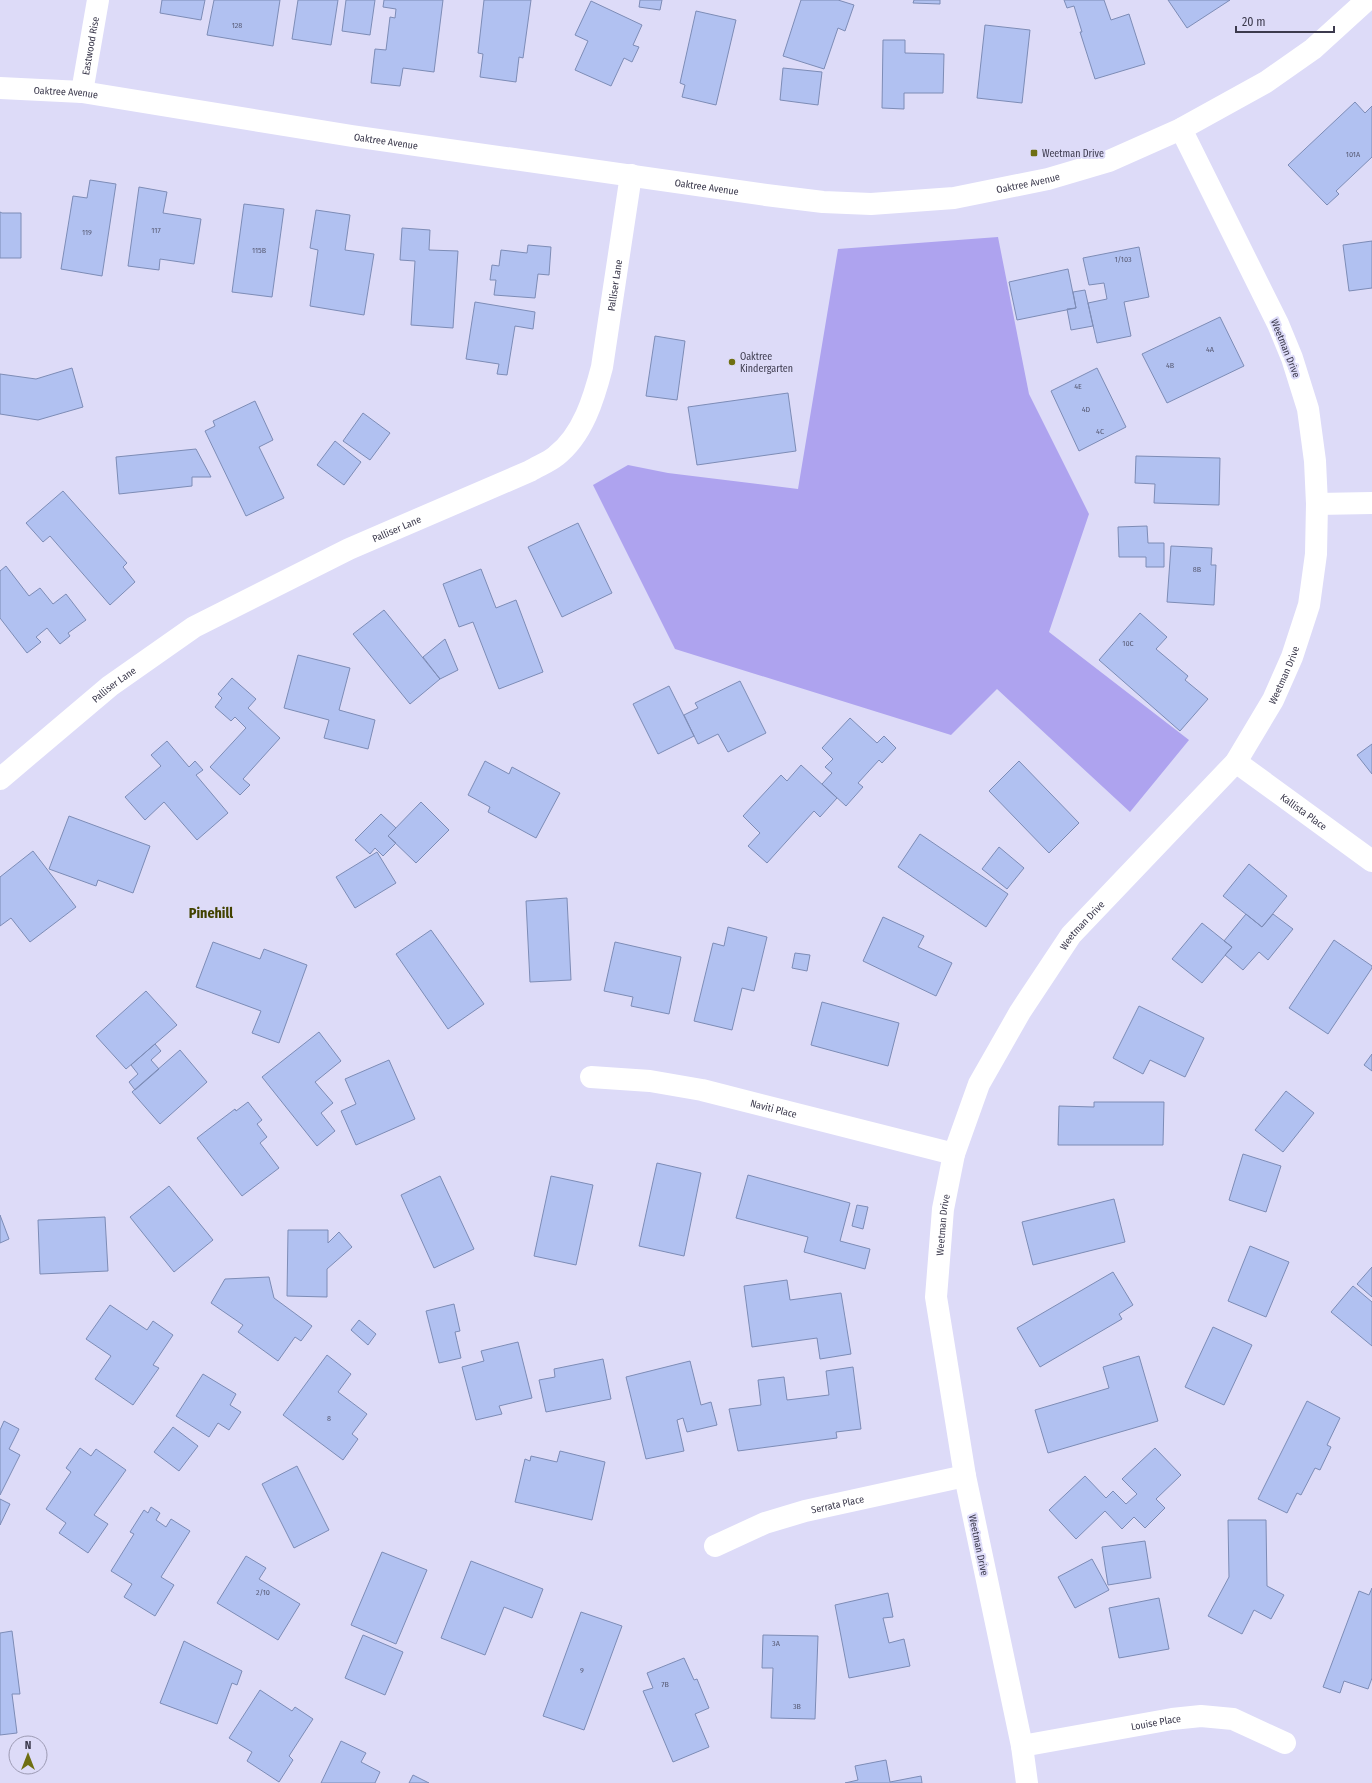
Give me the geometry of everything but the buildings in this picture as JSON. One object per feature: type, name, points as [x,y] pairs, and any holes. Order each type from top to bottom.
[{"type":"street","name":"Eastwood Rise","points":[[82,92],[98,0]]},
{"type":"street","name":"Oaktree Avenue","points":[[0,88],[82,92],[352,136],[823,202],[871,204],[954,198],[1048,179],[1109,161],[1181,129],[1266,82],[1313,49],[1367,0]]},
{"type":"street","name":"Weetman Drive","points":[[1027,1783],[1022,1746],[965,1476],[936,1297],[943,1209],[954,1154],[979,1084],[1020,1012],[1071,935],[1236,762],[1273,700],[1292,657],[1309,605],[1316,554],[1317,504],[1315,461],[1308,410],[1292,358],[1278,324],[1181,129]]},
{"type":"street","name":"Palliser Lane","points":[[0,779],[110,686],[194,627],[349,549],[530,471],[556,456],[574,438],[593,398],[602,367],[631,175]]},
{"type":"street","points":[[1317,504],[1372,503]]},
{"type":"street","name":"Kallista Place","points":[[1236,762],[1372,861]]},
{"type":"street","name":"Naviti Place","points":[[591,1077],[650,1080],[702,1090],[954,1154]]},
{"type":"street","name":"Serrata Place","points":[[714,1546],[765,1523],[805,1511],[965,1476]]},
{"type":"street","name":"Louise Place","points":[[1022,1746],[1172,1719],[1202,1716],[1233,1718],[1285,1744]]},
{"type":"shaded area","points":[[998,237],[1029,394],[1089,514],[1049,632],[1189,740],[1130,812],[997,689],[951,735],[675,649],[593,485],[628,465],[668,473],[798,489],[838,249]]},
{"type":"place","name":"Weetman Drive","points":[[1034,153]]},
{"type":"place","name":"Oaktree Kindergarten","points":[[732,362]]},
{"type":"district","name":"Pinehill","points":[[211,913]]}]
